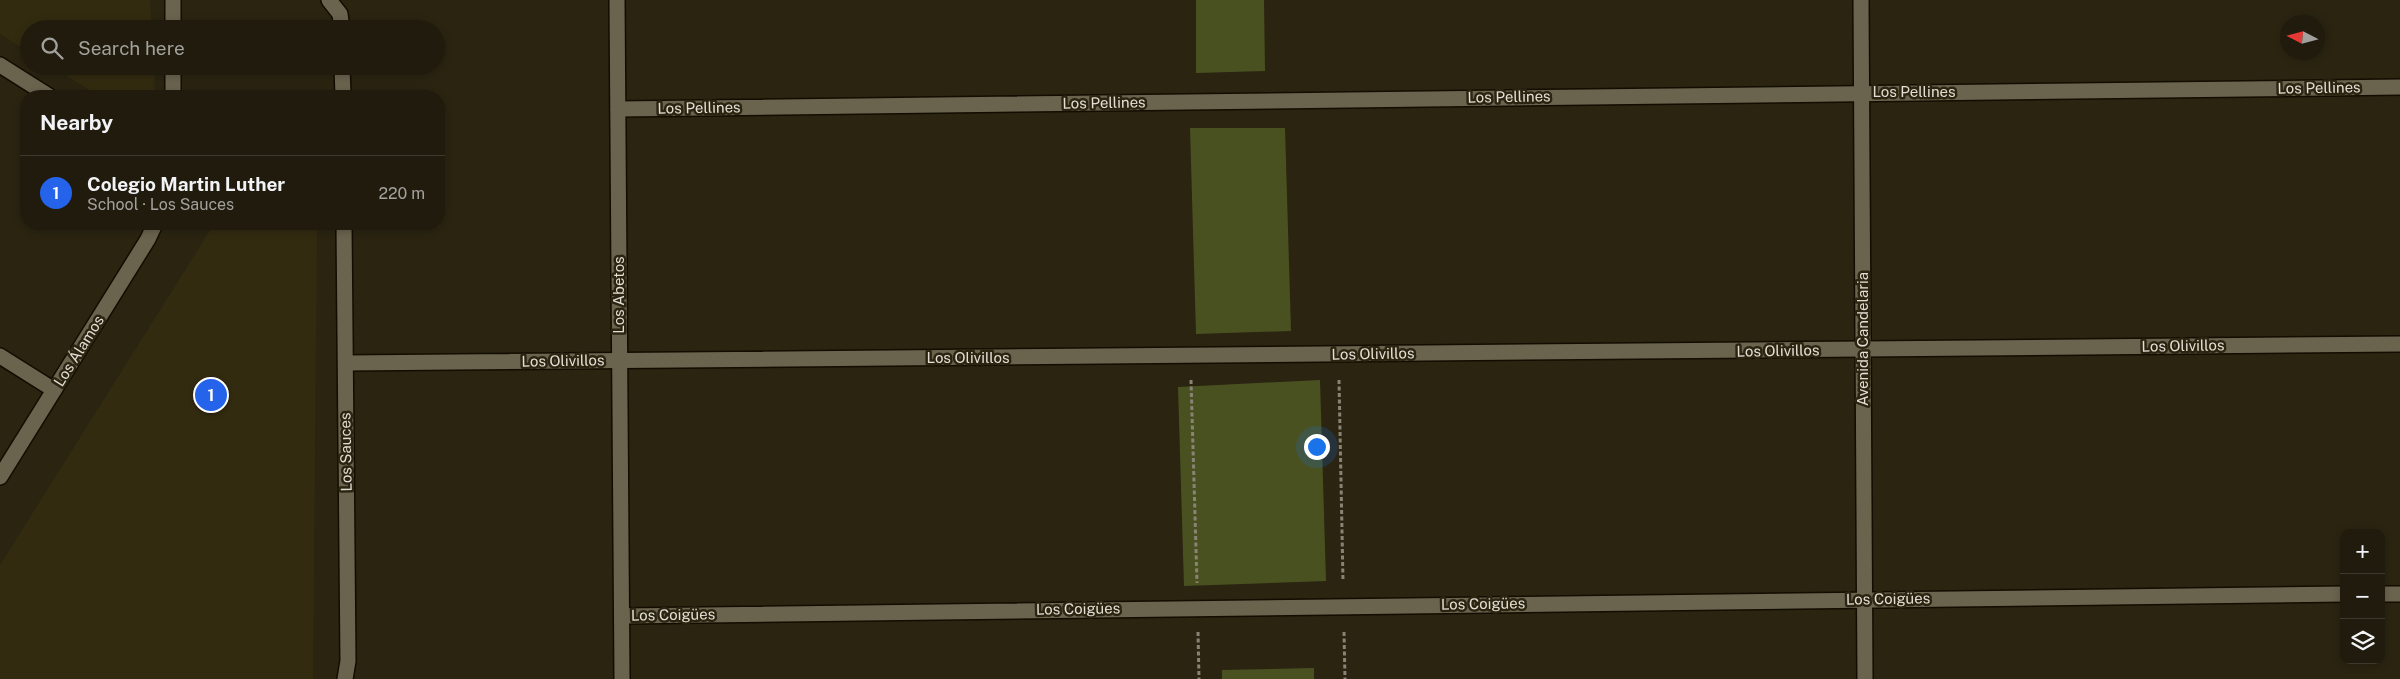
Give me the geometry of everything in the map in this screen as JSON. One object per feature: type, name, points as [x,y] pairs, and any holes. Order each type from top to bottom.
[{"type":"street","points":[[173,0],[173,20]]},
{"type":"street","points":[[329,0],[340,14],[341,20]]},
{"type":"street","name":"Los Abetos","points":[[617,0],[622,679]]},
{"type":"street","name":"Avenida Candelaria","points":[[1861,0],[1865,679]]},
{"type":"street","points":[[0,65],[40,90]]},
{"type":"street","points":[[173,75],[173,90]]},
{"type":"street","points":[[342,75],[343,90]]},
{"type":"street","name":"Los Pellines","points":[[618,109],[1862,92],[2400,87]]},
{"type":"street","name":"Los Álamos","points":[[0,477],[151,230]]},
{"type":"street","name":"Los Sauces","points":[[344,230],[348,660],[345,679]]},
{"type":"street","name":"Los Olivillos","points":[[346,363],[2400,344]]},
{"type":"street","points":[[0,356],[54,390]]},
{"type":"street","name":"Los Coigües","points":[[622,616],[2340,594]]},
{"type":"street","points":[[2385,594],[2400,594]]},
{"type":"path","points":[[1339,355],[1345,679]]},
{"type":"path","points":[[1190,356],[1199,679]]},
{"type":"shaded area","points":[[0,0],[150,0],[151,20],[20,20],[20,46],[0,34]]},
{"type":"shaded area","points":[[65,75],[154,75],[155,90],[89,90]]},
{"type":"shaded area","points":[[210,230],[317,230],[313,679],[0,679],[0,565]]},
{"type":"green space","points":[[1196,0],[1264,0],[1265,71],[1196,73]]},
{"type":"green space","points":[[1190,128],[1285,128],[1291,331],[1196,334]]},
{"type":"green space","points":[[1320,380],[1326,581],[1184,586],[1178,387]]},
{"type":"green space","points":[[1314,668],[1314,679],[1222,679],[1222,670]]},
{"type":"place","name":"Colegio Martin Luther","points":[[211,395]]}]
